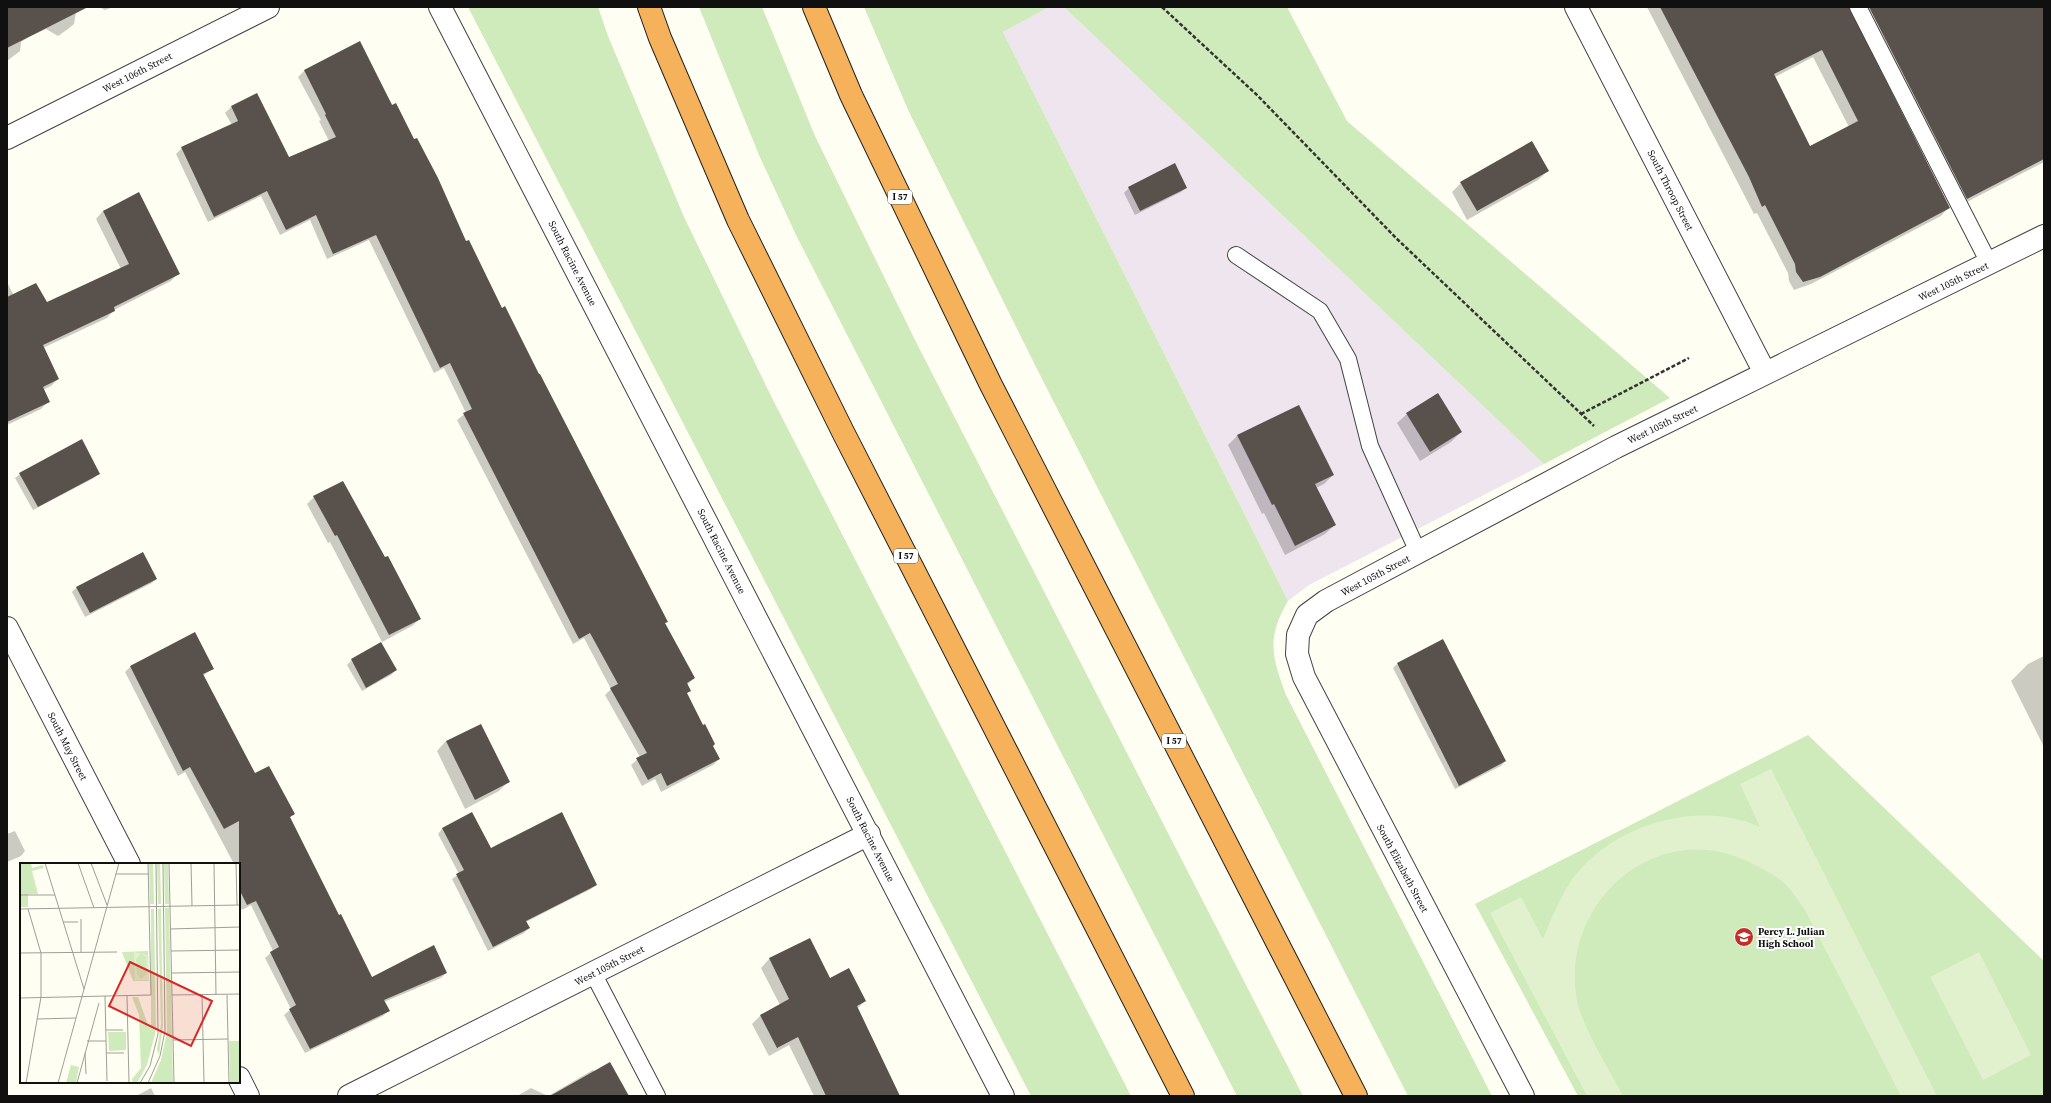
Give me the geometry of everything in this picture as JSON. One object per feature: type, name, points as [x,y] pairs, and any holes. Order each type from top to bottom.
[{"type":"highway","name":"I 57","points":[[649,7],[660,38],[738,220],[843,432],[1183,1096]]},
{"type":"highway","name":"I 57","points":[[814,7],[850,95],[992,385],[1356,1096]]},
{"type":"street","name":"West 106th Street","points":[[7,138],[268,7]]},
{"type":"street","name":"South Racine Avenue","points":[[440,7],[869,834],[1003,1096]]},
{"type":"street","name":"South Throop Street","points":[[1576,7],[1765,373]]},
{"type":"street","name":"West 105th Street","points":[[1298,635],[1307,615],[1326,601],[1616,447],[2044,236]]},
{"type":"street","name":"South May Street","points":[[7,628],[128,863]]},
{"type":"street","name":"South Elizabeth Street","points":[[1298,635],[1297,654],[1304,677],[1523,1096]]},
{"type":"street","name":"West 105th Street","points":[[350,1096],[869,834]]},
{"type":"street","points":[[240,1080],[248,1096]]},
{"type":"lane","points":[[1858,7],[1989,263]]},
{"type":"lane","points":[[1236,255],[1320,311],[1348,359],[1370,446],[1418,552]]},
{"type":"lane","points":[[593,973],[657,1096]]},
{"type":"path","points":[[1162,7],[1257,95],[1396,238],[1616,447]]},
{"type":"path","points":[[1581,414],[1689,358]]},
{"type":"shaded area","points":[[1049,7],[1064,7],[1544,464],[1309,585],[1288,601],[1003,32]]},
{"type":"green space","points":[[468,7],[598,7],[608,36],[684,217],[771,396],[1131,1096],[1031,1096]]},
{"type":"green space","points":[[699,7],[762,7],[815,136],[916,342],[1303,1096],[1237,1096],[796,235],[759,155]]},
{"type":"green space","points":[[864,7],[1049,7],[1003,32],[1288,601],[1276,626],[1274,637],[1277,669],[1286,695],[1492,1096],[1408,1096],[1038,371],[909,112]]},
{"type":"green space","points":[[1064,7],[1287,7],[1347,121],[1670,398],[1544,464]]},
{"type":"green space","name":"Percy L. Julian High School","points":[[1808,735],[2044,961],[2044,1096],[1578,1096],[1475,904]]},
{"type":"green space","points":[[1771,769],[1937,1096],[1901,1096],[1805,910],[1783,882],[1751,863],[1716,851],[1682,850],[1650,859],[1622,877],[1600,901],[1584,931],[1575,965],[1577,1001],[1584,1023],[1623,1096],[1587,1096],[1490,913],[1521,897],[1543,939],[1558,904],[1569,884],[1584,865],[1602,849],[1623,836],[1646,826],[1670,819],[1695,816],[1719,816],[1745,821],[1760,827],[1740,784]]},
{"type":"green space","points":[[1979,952],[2031,1055],[1983,1080],[1930,977]]},
{"type":"building","points":[[7,7],[88,7],[7,48]]},
{"type":"building","points":[[1660,7],[1849,7],[1950,208],[1820,277],[1803,282],[1796,272],[1795,264],[1765,205],[1762,207],[1749,177]],"holes":[[[1822,50],[1858,121],[1810,146],[1774,74]]]},
{"type":"building","points":[[1869,7],[2044,7],[2044,159],[1967,199]]},
{"type":"building","points":[[360,41],[392,105],[396,103],[414,139],[417,138],[438,178],[466,241],[469,240],[502,308],[505,306],[668,622],[665,623],[695,678],[687,683],[691,691],[687,693],[703,725],[705,724],[715,744],[713,746],[720,759],[667,786],[661,773],[648,780],[636,758],[647,753],[610,688],[618,684],[590,633],[579,639],[463,413],[472,409],[450,363],[440,368],[376,235],[333,254],[316,215],[286,230],[267,191],[214,217],[181,147],[238,121],[231,106],[257,93],[289,157],[336,137],[304,70]]},
{"type":"building","points":[[1532,141],[1549,171],[1477,211],[1460,182]]},
{"type":"building","points":[[1175,163],[1187,188],[1140,211],[1128,187]]},
{"type":"building","points":[[139,192],[180,274],[114,307],[115,311],[43,345],[59,379],[43,387],[50,402],[7,422],[7,297],[36,283],[47,302],[129,264],[103,211]]},
{"type":"building","points":[[1438,393],[1462,432],[1430,452],[1406,413]]},
{"type":"building","points":[[1299,405],[1334,475],[1315,484],[1336,525],[1295,546],[1274,504],[1272,505],[1237,435]]},
{"type":"building","points":[[82,439],[100,474],[38,507],[19,473]]},
{"type":"building","points":[[343,481],[385,557],[388,556],[421,619],[389,635],[337,535],[335,536],[313,496]]},
{"type":"building","points":[[143,552],[157,579],[90,613],[76,587]]},
{"type":"building","points":[[195,632],[214,669],[203,674],[255,773],[269,766],[295,814],[290,817],[372,977],[434,945],[447,973],[384,1000],[390,1011],[310,1049],[289,1009],[296,1005],[270,952],[279,947],[256,901],[247,905],[240,891],[239,821],[224,829],[190,767],[183,771],[130,666]]},
{"type":"building","points":[[1443,639],[1506,761],[1459,786],[1397,663]]},
{"type":"building","points":[[381,642],[397,670],[366,688],[351,659]]},
{"type":"building","points":[[481,724],[510,782],[475,800],[446,741]]},
{"type":"building","points":[[472,812],[491,848],[562,812],[597,885],[526,921],[530,928],[493,947],[456,874],[464,870],[442,828]]},
{"type":"building","points":[[810,938],[830,978],[849,968],[866,1001],[857,1006],[900,1096],[826,1096],[798,1037],[777,1048],[760,1015],[789,999],[769,958]]},
{"type":"building","points":[[610,1062],[629,1096],[550,1096]]},
{"type":"place","name":"Percy L. Julian High School","points":[[1744,937]]}]
